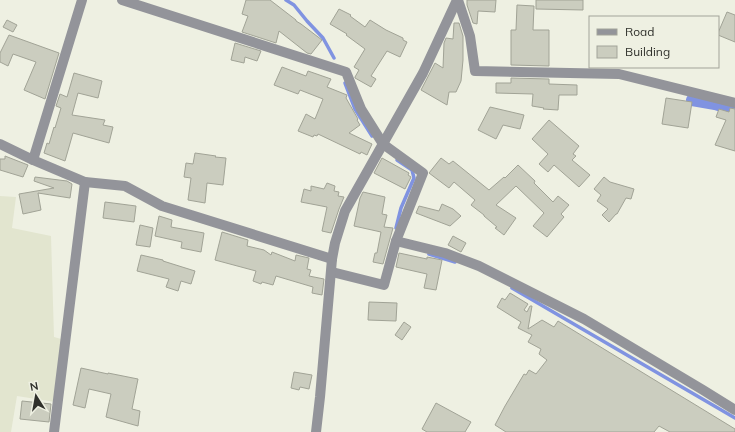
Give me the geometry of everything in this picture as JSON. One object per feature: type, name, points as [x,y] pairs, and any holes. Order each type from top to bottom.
[{"type":"street","points":[[33,160],[82,0]]},
{"type":"street","points":[[122,0],[346,72],[361,109],[383,144],[422,173],[396,240],[384,285],[332,272]]},
{"type":"street","points":[[316,432],[332,260],[335,243],[345,211],[423,73],[458,0]]},
{"type":"street","points":[[458,0],[470,36],[475,71],[619,74],[735,103]]},
{"type":"street","points":[[0,144],[85,182],[125,186],[162,206],[332,260]]},
{"type":"street","points":[[54,432],[85,182]]},
{"type":"street","points":[[396,240],[445,253],[479,266],[584,319],[735,410]]},
{"type":"shaded area","points":[[0,196],[16,197],[12,228],[51,236],[54,337],[65,340],[55,402],[17,396],[11,432],[0,432]]},
{"type":"building","points":[[246,0],[270,0],[322,40],[311,54],[307,53],[279,31],[276,43],[242,32],[248,16],[242,14]]},
{"type":"building","points":[[467,0],[496,0],[495,12],[478,11],[477,24],[473,23],[467,5]]},
{"type":"building","points":[[536,0],[583,0],[583,10],[536,9]]},
{"type":"building","points":[[517,5],[534,6],[533,30],[549,30],[549,66],[511,65],[511,30],[516,30]]},
{"type":"building","points":[[339,9],[351,15],[350,16],[365,27],[370,20],[403,38],[403,40],[407,42],[400,57],[387,51],[371,76],[376,79],[371,87],[355,78],[359,70],[354,67],[365,49],[346,35],[347,34],[330,24]]},
{"type":"building","points":[[727,12],[735,15],[735,42],[719,35],[719,31]]},
{"type":"building","points":[[7,20],[17,25],[13,32],[3,27]]},
{"type":"building","points":[[454,23],[459,23],[463,36],[463,60],[461,81],[456,92],[449,92],[447,105],[421,90],[435,63],[443,68],[444,43],[446,38],[453,39]]},
{"type":"building","points":[[9,35],[59,53],[45,99],[24,90],[36,62],[13,54],[8,66],[0,62],[0,53]]},
{"type":"building","points":[[235,43],[261,51],[257,61],[245,57],[244,63],[231,60]]},
{"type":"building","points":[[282,67],[306,76],[308,71],[331,79],[327,87],[347,95],[346,98],[360,125],[349,133],[372,144],[367,155],[361,152],[360,154],[318,134],[317,136],[314,135],[313,137],[298,131],[306,114],[315,119],[323,99],[300,90],[298,94],[274,85]]},
{"type":"building","points":[[74,73],[102,81],[98,98],[78,93],[72,115],[105,120],[103,125],[113,127],[109,143],[73,133],[65,161],[44,153],[47,143],[49,144],[61,108],[56,106],[60,94],[67,97]]},
{"type":"building","points":[[511,78],[549,79],[549,84],[577,85],[577,95],[559,95],[558,110],[543,109],[544,108],[532,106],[533,94],[496,93],[496,83],[511,83]]},
{"type":"building","points":[[666,98],[692,102],[688,128],[662,124]]},
{"type":"building","points":[[490,107],[524,115],[520,129],[503,125],[496,139],[478,130]]},
{"type":"building","points":[[730,108],[735,109],[735,151],[715,145],[726,120],[716,117],[719,109],[729,112]]},
{"type":"building","points":[[549,120],[579,146],[573,154],[576,156],[572,160],[590,175],[579,187],[554,165],[548,172],[539,164],[548,154],[532,139]]},
{"type":"building","points":[[195,153],[226,158],[223,185],[207,183],[205,203],[188,200],[191,178],[184,177],[186,163],[193,164]]},
{"type":"building","points":[[5,156],[28,165],[23,177],[0,170],[0,159],[5,159]]},
{"type":"building","points":[[382,158],[409,173],[408,175],[411,177],[405,189],[374,173]]},
{"type":"building","points":[[441,158],[449,164],[453,161],[489,190],[504,177],[505,178],[518,165],[535,181],[534,183],[553,202],[558,196],[569,205],[561,214],[564,217],[547,237],[533,226],[544,213],[516,186],[496,205],[516,218],[504,235],[495,228],[497,227],[484,215],[471,205],[475,200],[454,182],[449,188],[429,173]]},
{"type":"building","points":[[35,177],[67,181],[72,184],[70,198],[38,193],[41,210],[23,214],[19,194],[54,188],[34,181]]},
{"type":"building","points":[[604,177],[610,182],[634,189],[631,199],[626,198],[617,214],[609,222],[602,215],[608,209],[597,201],[601,195],[594,189]]},
{"type":"building","points":[[327,183],[335,186],[334,191],[339,192],[338,196],[344,197],[331,233],[322,231],[327,207],[301,202],[304,189],[311,191],[311,186],[324,189]]},
{"type":"building","points":[[363,192],[385,197],[382,214],[387,215],[384,227],[393,228],[383,264],[373,262],[375,253],[377,253],[381,232],[354,226],[360,198]]},
{"type":"building","points":[[105,202],[136,206],[134,222],[103,218]]},
{"type":"building","points":[[442,204],[453,209],[461,216],[450,226],[416,213],[419,206],[439,211]]},
{"type":"building","points":[[159,216],[172,220],[171,227],[204,233],[201,252],[181,248],[182,242],[155,236]]},
{"type":"building","points":[[140,225],[153,228],[150,247],[136,245]]},
{"type":"building","points":[[222,232],[248,240],[247,246],[264,250],[271,255],[272,252],[295,261],[296,255],[309,258],[307,269],[311,270],[309,276],[324,279],[322,295],[312,293],[313,287],[276,276],[273,285],[262,282],[261,284],[253,281],[256,271],[215,260]]},
{"type":"building","points":[[453,236],[466,243],[461,252],[448,245]]},
{"type":"building","points":[[399,253],[427,259],[427,257],[442,260],[436,290],[424,288],[427,274],[396,267]]},
{"type":"building","points":[[141,255],[163,260],[195,271],[191,284],[181,281],[178,291],[166,287],[169,279],[137,271]]},
{"type":"building","points":[[510,293],[528,304],[524,310],[527,312],[530,306],[532,306],[528,329],[542,320],[554,327],[558,321],[735,429],[735,432],[670,432],[659,426],[654,432],[506,432],[495,425],[505,406],[524,374],[526,375],[529,370],[536,374],[547,360],[539,354],[541,349],[528,342],[532,335],[518,328],[521,322],[497,307],[502,298],[505,300]]},
{"type":"building","points":[[369,302],[397,303],[396,321],[368,320]]},
{"type":"building","points":[[404,322],[411,327],[402,340],[395,335]]},
{"type":"building","points":[[81,368],[138,379],[132,409],[140,411],[138,426],[106,417],[111,394],[89,389],[85,408],[73,405]]},
{"type":"building","points":[[294,372],[312,375],[309,389],[300,387],[299,390],[291,388]]},
{"type":"building","points":[[22,401],[51,404],[49,422],[20,419]]},
{"type":"building","points":[[436,403],[471,422],[465,432],[427,432],[422,429]]},
{"type":"waterway","points":[[286,0],[294,5],[323,38],[334,58]]},
{"type":"waterway","points":[[345,83],[355,109],[372,136]]},
{"type":"waterway","points":[[692,100],[715,104],[735,110]]},
{"type":"waterway","points":[[396,228],[401,208],[414,178],[412,170],[397,160]]},
{"type":"waterway","points":[[429,254],[455,262]]},
{"type":"waterway","points":[[512,288],[735,418]]}]
